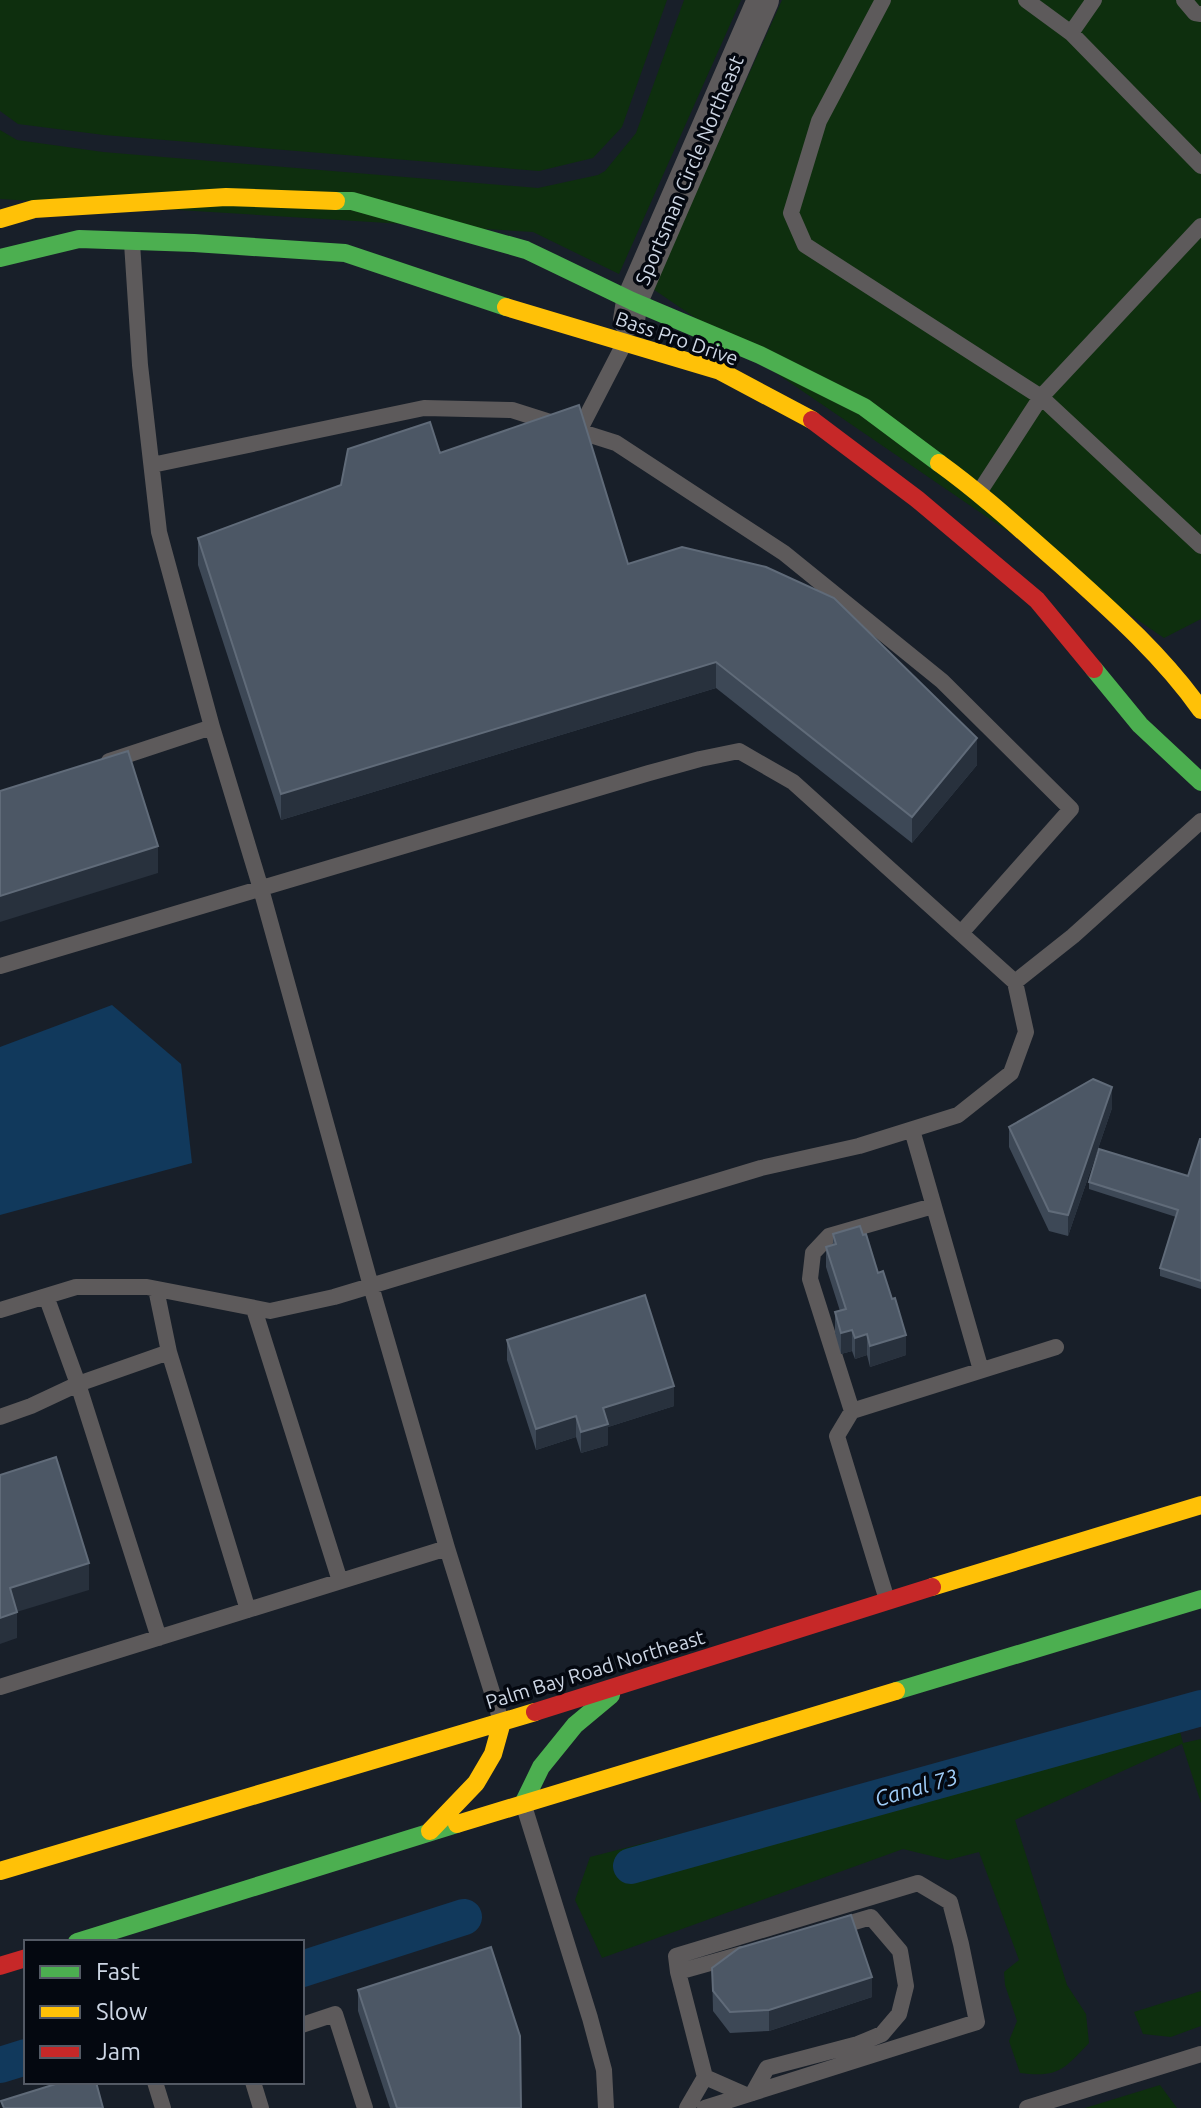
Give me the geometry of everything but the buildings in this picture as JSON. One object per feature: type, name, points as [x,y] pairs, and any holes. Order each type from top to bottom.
[{"type":"main road","name":"Bass Pro Drive","points":[[0,258],[226,197],[352,201],[526,250],[632,301],[760,355],[864,407],[979,492],[1114,612],[1180,680],[1201,710]]},
{"type":"main road","name":"Bass Pro Drive","points":[[0,219],[34,209],[128,222],[194,243],[345,253],[478,299],[720,371],[819,423],[917,499],[1037,600],[1140,725],[1201,782]]},
{"type":"main road","name":"Palm Bay Road Northeast","points":[[0,1871],[502,1722],[1201,1505]]},
{"type":"main road","points":[[83,1940],[1201,1599]]},
{"type":"main road","points":[[523,1804],[541,1767],[575,1725],[625,1683]]},
{"type":"main road","points":[[428,1833],[476,1783],[493,1754],[502,1722]]},
{"type":"main road","points":[[0,1966],[24,1959]]},
{"type":"street","name":"Sportsman Circle Northeast","points":[[625,343],[632,301],[763,0]]},
{"type":"lane","points":[[883,0],[819,121],[791,213],[805,245],[1041,397],[1201,546]]},
{"type":"lane","points":[[1026,0],[1071,33],[1201,166]]},
{"type":"lane","points":[[1071,33],[1094,0]]},
{"type":"lane","points":[[1184,0],[1195,13],[1201,14]]},
{"type":"lane","points":[[128,222],[159,532],[371,1286],[447,1548],[502,1722]]},
{"type":"lane","points":[[979,492],[1041,397],[1201,226]]},
{"type":"lane","points":[[579,431],[625,343]]},
{"type":"lane","points":[[152,465],[424,408],[512,410],[616,443],[784,553],[942,681],[1071,809],[961,933]]},
{"type":"lane","points":[[88,767],[212,727]]},
{"type":"lane","points":[[0,966],[687,762],[739,751],[793,782],[1015,982],[1026,1032],[1011,1073],[958,1115],[859,1146],[761,1168],[334,1297],[270,1311],[156,1289],[76,1287],[0,1310]]},
{"type":"lane","points":[[1015,982],[1073,936],[1201,821]]},
{"type":"lane","points":[[912,1130],[981,1370]]},
{"type":"lane","points":[[852,1411],[810,1279],[813,1253],[829,1236],[933,1206]]},
{"type":"lane","points":[[156,1289],[169,1352],[248,1610]]},
{"type":"lane","points":[[46,1296],[78,1384],[159,1638]]},
{"type":"lane","points":[[254,1309],[340,1581]]},
{"type":"lane","points":[[888,1601],[837,1436],[852,1411],[1056,1347]]},
{"type":"lane","points":[[0,1417],[78,1384],[169,1352]]},
{"type":"lane","points":[[0,1687],[447,1548]]},
{"type":"lane","points":[[523,1804],[597,2044],[604,2070],[606,2108]]},
{"type":"lane","points":[[687,2108],[705,2077],[676,1956],[918,1883],[950,1902],[977,2022],[705,2108]]},
{"type":"lane","points":[[749,2094],[767,2068],[858,2044],[882,2034],[899,2014],[906,1986],[900,1951],[871,1917],[812,1934]]},
{"type":"lane","points":[[678,1972],[752,1951]]},
{"type":"lane","points":[[304,2024],[335,2014],[365,2108]]},
{"type":"lane","points":[[1027,2108],[1201,2054]]},
{"type":"lane","points":[[705,2077],[749,2094]]},
{"type":"lane","points":[[156,2084],[163,2108]]},
{"type":"lane","points":[[254,2084],[261,2108]]},
{"type":"green space","points":[[0,0],[667,0],[622,127],[593,158],[539,171],[104,135],[18,124],[0,111]]},
{"type":"green space","points":[[684,0],[741,0],[619,274],[533,232],[0,199],[0,130],[17,140],[103,152],[538,188],[598,175],[605,171],[636,133]]},
{"type":"green space","points":[[782,0],[1201,0],[1201,619],[1164,638],[653,289]]},
{"type":"green space","points":[[1174,1708],[1183,1743],[1201,1739],[1201,1803],[1182,1744],[1015,1820],[1067,1985],[1086,2014],[1089,2043],[1060,2070],[1052,2073],[1020,2073],[1009,2041],[1017,2021],[1004,1972],[1019,1960],[979,1852],[948,1860],[903,1849],[602,1958],[575,1900],[590,1857]]},
{"type":"green space","points":[[1201,1991],[1201,2026],[1171,2037],[1143,2034],[1134,2012]]},
{"type":"green space","points":[[1160,2085],[1177,2108],[1085,2108]]},
{"type":"water","points":[[112,1005],[181,1064],[192,1163],[0,1215],[0,1047]]},
{"type":"waterway","name":"Canal 73","points":[[631,1866],[1201,1708]]},
{"type":"waterway","name":"Canal 73","points":[[304,1968],[464,1917]]},
{"type":"waterway","name":"Canal 73","points":[[0,2065],[24,2058]]},
{"type":"traffic: fast","points":[[336,201],[352,201],[526,250],[632,301],[760,355],[864,407],[939,463]]},
{"type":"traffic: fast","points":[[0,258],[79,239],[345,253],[506,307]]},
{"type":"traffic: fast","points":[[1094,669],[1140,725],[1201,782]]},
{"type":"traffic: fast","points":[[896,1691],[1201,1599]]},
{"type":"traffic: fast","points":[[523,1804],[541,1767],[575,1725],[611,1695]]},
{"type":"traffic: fast","points":[[83,1940],[457,1824]]},
{"type":"traffic: slow","points":[[0,219],[34,209],[226,197],[336,201]]},
{"type":"traffic: slow","points":[[506,307],[720,371],[812,420]]},
{"type":"traffic: slow","points":[[939,463],[1001,512],[1117,616],[1170,670],[1201,710]]},
{"type":"traffic: slow","points":[[932,1587],[1201,1505]]},
{"type":"traffic: slow","points":[[457,1824],[896,1691]]},
{"type":"traffic: slow","points":[[0,1871],[535,1712]]},
{"type":"traffic: slow","points":[[430,1831],[476,1783],[493,1754],[502,1722]]},
{"type":"traffic: jam","points":[[812,420],[917,499],[1037,600],[1094,669]]},
{"type":"traffic: jam","points":[[535,1712],[932,1587]]},
{"type":"traffic: jam","points":[[0,1966],[24,1959]]}]
